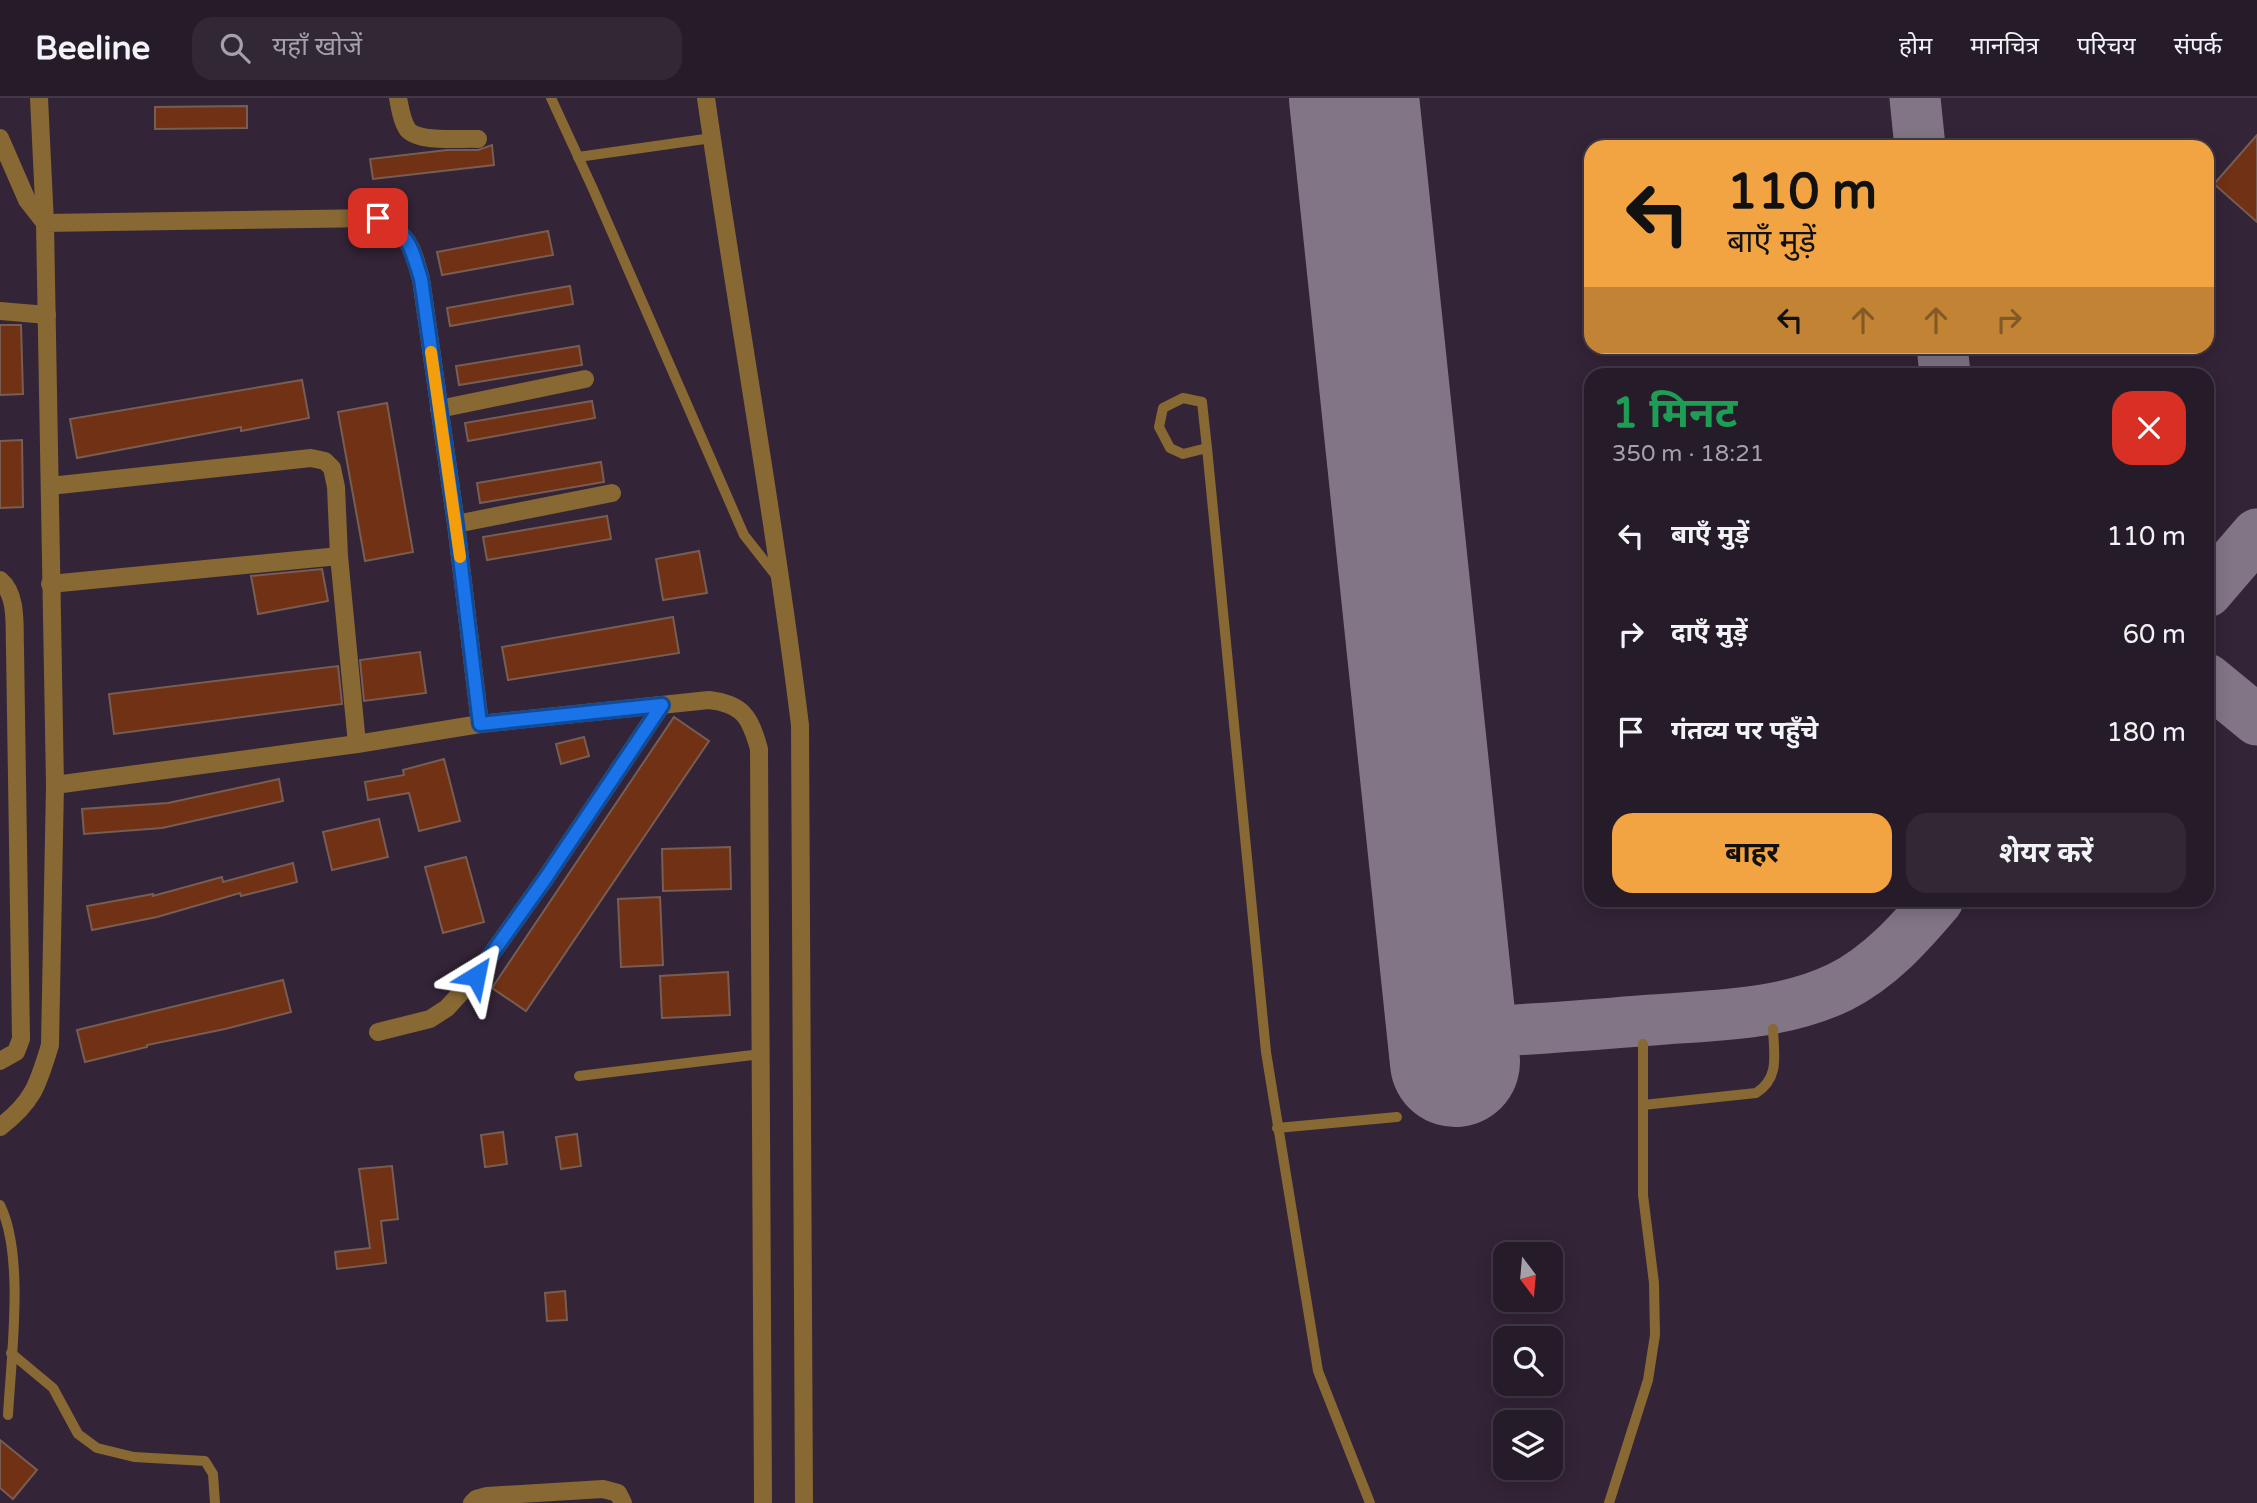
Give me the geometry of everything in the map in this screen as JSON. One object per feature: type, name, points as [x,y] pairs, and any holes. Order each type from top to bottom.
[{"type":"street","points":[[0,1128],[21,1111],[38,1083],[50,1045],[55,785],[45,223],[39,98]]},
{"type":"street","points":[[398,98],[407,129],[414,134],[425,138],[478,139]]},
{"type":"street","points":[[706,98],[800,725],[804,1503]]},
{"type":"street","points":[[0,138],[27,200],[45,223]]},
{"type":"street","points":[[45,223],[378,218],[399,230],[412,248],[421,279],[456,524],[480,724]]},
{"type":"street","points":[[0,311],[47,314]]},
{"type":"street","points":[[439,410],[585,379]]},
{"type":"street","points":[[50,486],[311,458],[325,461],[331,468],[336,487],[339,556],[357,744]]},
{"type":"street","points":[[456,524],[612,494]]},
{"type":"street","points":[[50,584],[339,556]]},
{"type":"street","points":[[0,580],[7,586],[12,601],[15,648],[21,1039],[16,1052],[0,1061]]},
{"type":"street","points":[[55,785],[357,744],[480,724],[709,700],[729,702],[742,711],[754,730],[759,749],[762,1503]]},
{"type":"street","points":[[378,1032],[430,1019],[447,1008],[476,976],[662,705]]},
{"type":"street","points":[[472,1503],[487,1496],[603,1489],[618,1493],[623,1503]]},
{"type":"lane","points":[[551,98],[744,535],[779,580]]},
{"type":"lane","points":[[578,157],[712,138]]},
{"type":"lane","points":[[1207,447],[1183,454],[1170,448],[1159,426],[1163,408],[1183,398],[1202,402],[1207,447],[1266,1052],[1277,1128],[1318,1371],[1370,1503]]},
{"type":"lane","points":[[1643,1105],[1756,1093],[1768,1086],[1774,1069],[1773,1029]]},
{"type":"lane","points":[[1609,1503],[1648,1380],[1655,1335],[1654,1283],[1643,1195],[1643,1044]]},
{"type":"lane","points":[[579,1076],[761,1054]]},
{"type":"lane","points":[[1277,1128],[1397,1117]]},
{"type":"lane","points":[[0,1205],[9,1228],[14,1291],[8,1415]]},
{"type":"lane","points":[[11,1353],[53,1388],[78,1434],[97,1448],[134,1457],[205,1461],[213,1474],[215,1503]]},
{"type":"building","points":[[247,106],[247,128],[155,129],[155,107]]},
{"type":"building","points":[[2257,135],[2257,222],[2214,184]]},
{"type":"building","points":[[492,145],[494,165],[373,179],[370,159],[447,150],[478,150]]},
{"type":"building","points":[[548,231],[553,255],[442,275],[437,252]]},
{"type":"building","points":[[570,286],[573,304],[450,326],[447,308]]},
{"type":"building","points":[[0,325],[21,325],[23,394],[0,395]]},
{"type":"building","points":[[579,346],[582,365],[459,385],[456,366]]},
{"type":"building","points":[[302,380],[309,418],[241,431],[241,427],[77,458],[70,419]]},
{"type":"building","points":[[592,401],[595,418],[468,441],[465,423]]},
{"type":"building","points":[[387,403],[413,552],[365,561],[338,412]]},
{"type":"building","points":[[22,440],[23,507],[0,508],[0,441]]},
{"type":"building","points":[[601,462],[604,482],[480,503],[477,483]]},
{"type":"building","points":[[607,516],[611,539],[487,560],[483,537]]},
{"type":"building","points":[[699,551],[707,593],[663,600],[656,559]]},
{"type":"building","points":[[322,569],[328,601],[258,614],[251,576]]},
{"type":"building","points":[[673,617],[679,653],[508,680],[502,647]]},
{"type":"building","points":[[420,652],[426,693],[364,701],[360,660]]},
{"type":"building","points":[[338,666],[342,704],[114,734],[109,694]]},
{"type":"building","points":[[674,717],[709,741],[526,1011],[492,988]]},
{"type":"building","points":[[584,737],[589,756],[561,764],[556,744]]},
{"type":"building","points":[[444,759],[460,821],[419,831],[409,793],[368,800],[365,782],[404,775],[403,770]]},
{"type":"building","points":[[279,779],[283,801],[162,828],[84,834],[82,809],[168,803]]},
{"type":"building","points":[[379,819],[388,857],[332,870],[323,832]]},
{"type":"building","points":[[730,847],[731,889],[663,891],[662,849]]},
{"type":"building","points":[[466,857],[484,922],[443,933],[425,867]]},
{"type":"building","points":[[293,863],[297,882],[241,896],[240,893],[157,917],[92,930],[87,906],[153,896],[222,877],[223,882]]},
{"type":"building","points":[[660,897],[663,965],[621,967],[618,899]]},
{"type":"building","points":[[728,972],[730,1015],[662,1018],[660,976]]},
{"type":"building","points":[[283,980],[291,1012],[85,1062],[77,1030]]},
{"type":"building","points":[[503,1132],[507,1164],[485,1167],[481,1135]]},
{"type":"building","points":[[577,1134],[581,1166],[561,1169],[556,1137]]},
{"type":"building","points":[[392,1166],[398,1219],[381,1221],[386,1263],[337,1269],[335,1252],[370,1248],[359,1169]]},
{"type":"building","points":[[565,1291],[567,1320],[547,1321],[545,1293]]},
{"type":"building","points":[[0,1440],[37,1470],[13,1499],[0,1488]]},
{"type":"taxiway","points":[[1915,98],[1919,140]]},
{"type":"taxiway","points":[[1943,354],[1944,368]]},
{"type":"taxiway","points":[[2214,584],[2257,534]]},
{"type":"taxiway","points":[[2214,685],[2257,720]]},
{"type":"taxiway","points":[[1452,1033],[1725,1015],[1796,1003],[1840,987],[1868,970],[1905,937],[1932,907]]},
{"type":"runway","points":[[1354,98],[1455,1062]]},
{"type":"slow traffic","points":[[431,352],[460,557]]},
{"type":"route","points":[[378,218],[399,230],[412,248],[421,279],[456,524],[480,724],[662,705],[476,976]]}]
